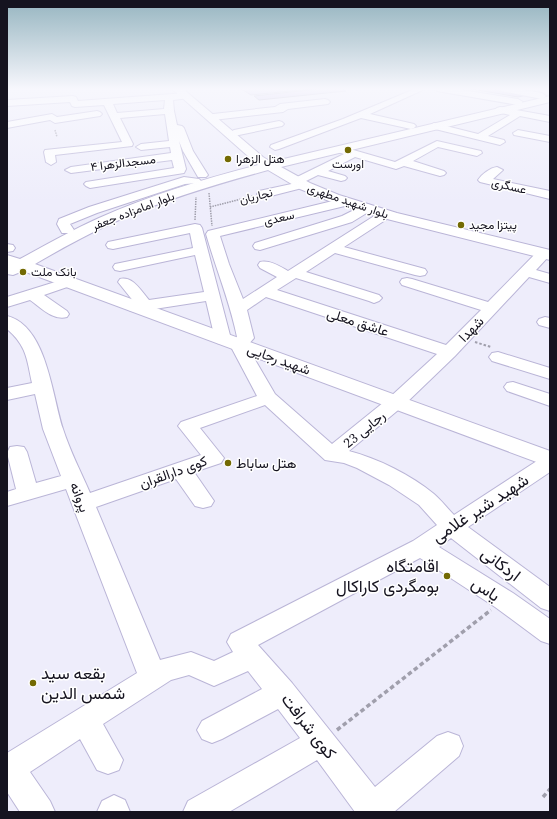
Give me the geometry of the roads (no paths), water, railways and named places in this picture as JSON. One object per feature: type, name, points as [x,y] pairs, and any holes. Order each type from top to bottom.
[{"type":"main road","name":"بلوار شهید مطهری","points":[[217,126],[244,154],[277,164],[301,182],[345,202],[386,214],[548,251]]},
{"type":"main road","name":"بلوار شهید مطهری","points":[[225,126],[234,133],[244,154]]},
{"type":"main road","points":[[405,132],[427,126]]},
{"type":"main road","points":[[244,154],[271,154],[277,164],[334,147],[433,126]]},
{"type":"main road","name":"بلوار امامزاده جعفر","points":[[16,260],[106,220],[196,184],[244,154],[277,164]]},
{"type":"main road","name":"بلوار امامزاده جعفر","points":[[16,260],[67,230],[97,216],[196,184],[277,164]]},
{"type":"main road","name":"بلوار شهید مطهری","points":[[301,182],[333,195],[364,204],[548,251]]},
{"type":"main road","name":"شهید رجایی","points":[[16,260],[68,282],[140,306],[231,342],[550,459]]},
{"type":"street","points":[[58,140],[112,148],[128,144],[120,126]]},
{"type":"street","points":[[172,126],[176,156],[180,171],[196,184]]},
{"type":"street","points":[[178,126],[188,151],[196,184]]},
{"type":"street","points":[[234,133],[268,126]]},
{"type":"street","points":[[275,147],[333,126]]},
{"type":"street","points":[[374,126],[405,132]]},
{"type":"street","points":[[390,126],[405,132]]},
{"type":"street","points":[[434,126],[477,145]]},
{"type":"street","points":[[477,145],[499,126]]},
{"type":"street","points":[[50,157],[58,140],[68,128]]},
{"type":"street","points":[[111,130],[122,129]]},
{"type":"street","points":[[7,132],[32,130]]},
{"type":"street","points":[[518,133],[550,139]]},
{"type":"street","points":[[303,138],[396,166],[440,145],[477,145],[500,142]]},
{"type":"street","points":[[141,147],[174,143]]},
{"type":"street","points":[[87,144],[98,166]]},
{"type":"street","name":"نجاریان","points":[[280,204],[263,194],[301,182],[318,171],[358,155],[378,149]]},
{"type":"street","name":"مسجدالزهرا ۴","points":[[71,170],[176,156]]},
{"type":"street","points":[[403,162],[440,173]]},
{"type":"street","name":"عسگری","points":[[497,170],[484,180],[550,195]]},
{"type":"street","points":[[90,184],[180,171]]},
{"type":"street","points":[[318,171],[341,178]]},
{"type":"street","name":"سعدی","points":[[239,308],[222,264],[213,234],[345,202]]},
{"type":"street","points":[[260,246],[348,219],[366,208]]},
{"type":"street","points":[[231,342],[246,338],[239,308],[386,214]]},
{"type":"street","points":[[113,245],[195,228],[213,295],[231,342],[268,398],[332,455]]},
{"type":"street","points":[[334,248],[420,272]]},
{"type":"street","points":[[120,267],[201,250]]},
{"type":"street","name":"شهدا","points":[[396,402],[449,352],[548,251]]},
{"type":"street","points":[[265,265],[292,275],[374,298]]},
{"type":"street","points":[[526,272],[550,279]]},
{"type":"street","points":[[7,302],[68,282]]},
{"type":"street","points":[[125,282],[140,306],[213,295]]},
{"type":"street","points":[[407,282],[492,308]]},
{"type":"street","name":"عاشق معلی","points":[[266,292],[449,352]]},
{"type":"street","points":[[32,294],[61,314]]},
{"type":"street","name":"پروانه","points":[[7,321],[24,335],[33,350],[53,429],[82,504],[153,676]]},
{"type":"street","points":[[498,357],[550,374]]},
{"type":"street","points":[[7,394],[42,387]]},
{"type":"street","points":[[514,387],[550,400]]},
{"type":"street","name":"کوی دارالقران","points":[[82,504],[214,458],[188,426],[268,398]]},
{"type":"street","name":"رجایی 23","points":[[332,455],[396,402]]},
{"type":"street","points":[[17,452],[28,493]]},
{"type":"street","name":"اردکانی","points":[[332,455],[347,457],[364,463],[397,480],[427,500],[451,526],[550,601]]},
{"type":"street","name":"شهید شیر غلامی","points":[[8,769],[162,671],[191,663],[214,674],[246,649],[421,547],[550,462]]},
{"type":"street","points":[[181,470],[203,501]]},
{"type":"street","points":[[7,498],[74,480]]},
{"type":"street","name":"یاس","points":[[421,547],[504,600],[550,633]]},
{"type":"street","name":"کوی شرافت","points":[[246,649],[282,692],[374,810]]},
{"type":"street","points":[[212,730],[282,692]]},
{"type":"street","points":[[85,720],[108,760]]},
{"type":"street","points":[[199,812],[321,742]]},
{"type":"street","points":[[374,810],[448,746]]},
{"type":"street","points":[[8,769],[39,812]]},
{"type":"place","name":"اورست","points":[[348,150]]},
{"type":"place","name":"هتل الزهرا","points":[[228,159]]},
{"type":"place","name":"پیتزا مجید","points":[[461,225]]},
{"type":"place","name":"بانک ملت","points":[[23,272]]},
{"type":"place","name":"هتل ساباط","points":[[228,463]]},
{"type":"place","name":"اقامتگاه بومگردی کاراکال","points":[[447,576]]},
{"type":"place","name":"بقعه سید شمس الدین","points":[[33,683]]}]
